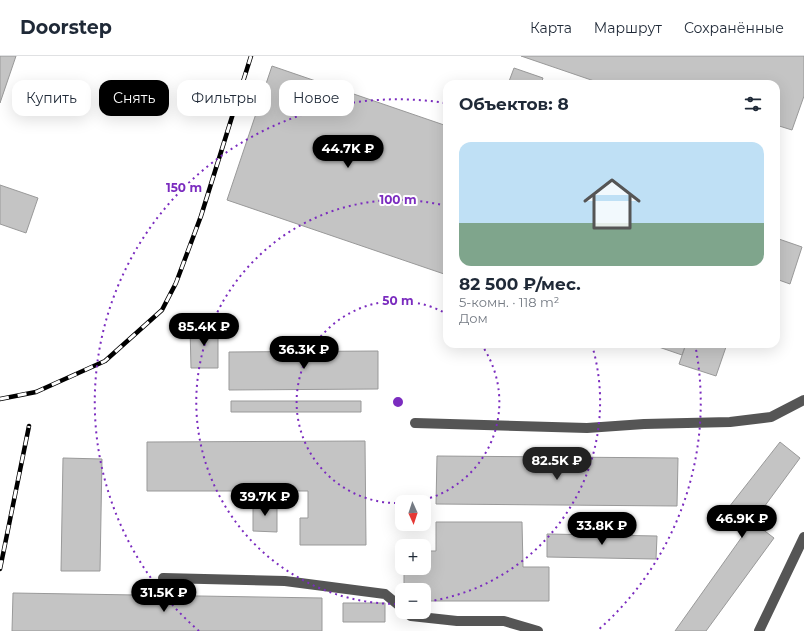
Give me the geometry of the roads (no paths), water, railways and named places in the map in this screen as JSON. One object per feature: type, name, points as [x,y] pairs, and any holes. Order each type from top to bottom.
[{"type":"lane","points":[[415,424],[587,428],[644,424],[730,422],[771,417],[804,400]]},
{"type":"lane","points":[[759,631],[804,537]]},
{"type":"lane","points":[[163,578],[285,581],[385,594],[395,602]]},
{"type":"lane","points":[[431,618],[504,621],[538,631]]},
{"type":"railway","points":[[0,399],[36,392],[105,361],[162,310],[176,283],[201,216],[251,56]]},
{"type":"railway","points":[[0,569],[29,426]]}]
